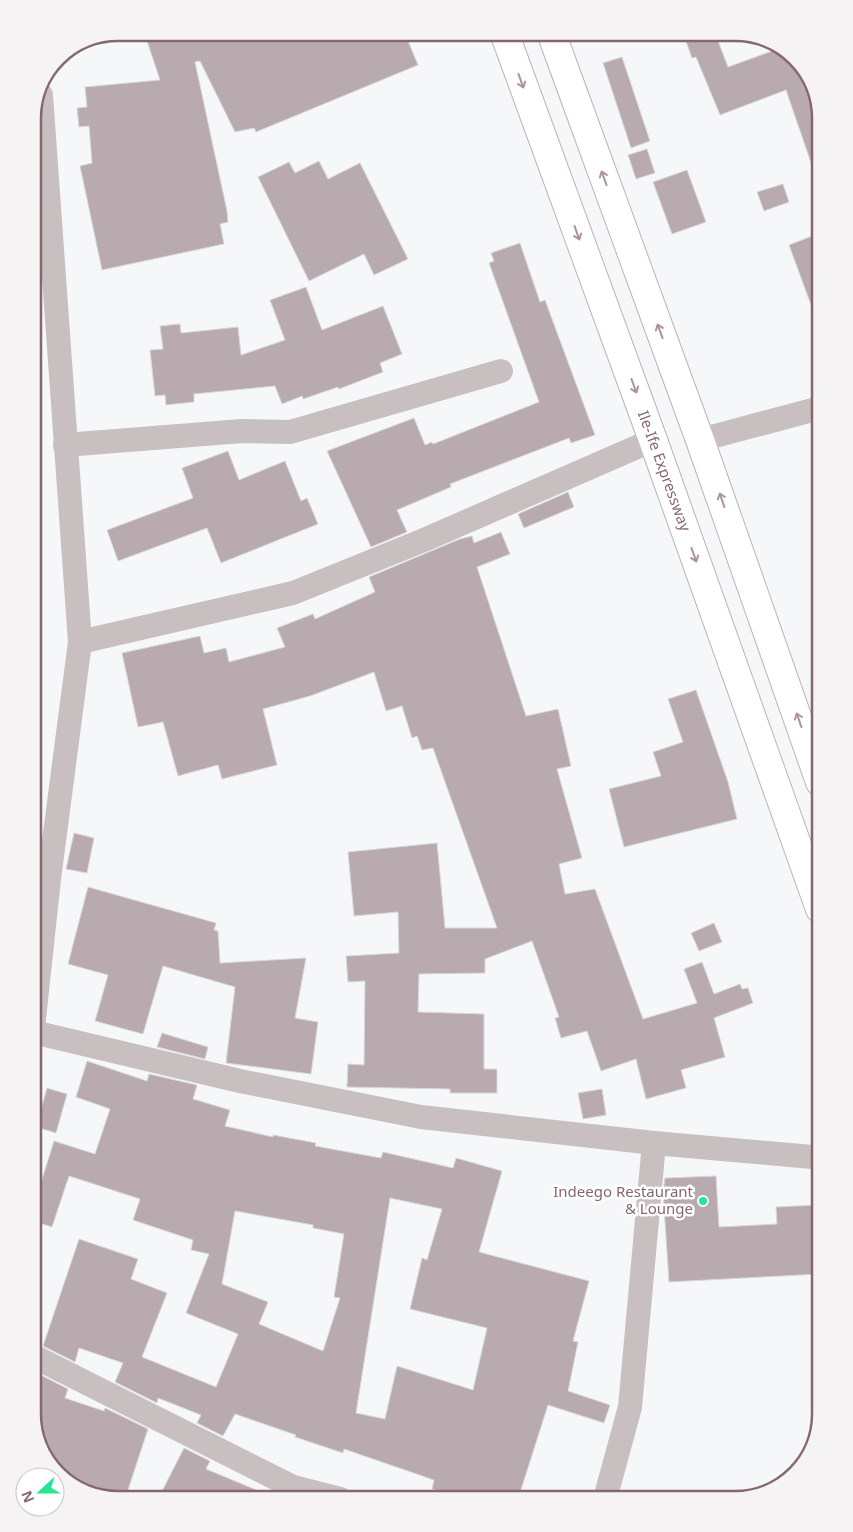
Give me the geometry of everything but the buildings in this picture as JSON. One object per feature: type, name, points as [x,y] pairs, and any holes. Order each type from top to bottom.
[{"type":"main road","name":"Ile-Ife Expressway","points":[[507,41],[653,440],[812,887]]},
{"type":"main road","points":[[555,41],[700,440],[812,759]]},
{"type":"street","points":[[41,877],[80,642],[42,108]]},
{"type":"street","points":[[65,445],[242,432],[290,432],[501,371]]},
{"type":"street","points":[[700,440],[812,410]]},
{"type":"street","points":[[80,642],[293,593],[424,540],[653,440]]},
{"type":"street","points":[[41,1032],[240,1081],[421,1117],[654,1144],[812,1157]]},
{"type":"street","points":[[607,1491],[630,1407],[654,1144]]},
{"type":"street","points":[[41,1361],[287,1491]]},
{"type":"place","name":"Indeego Restaurant & Lounge","points":[[703,1201]]}]
